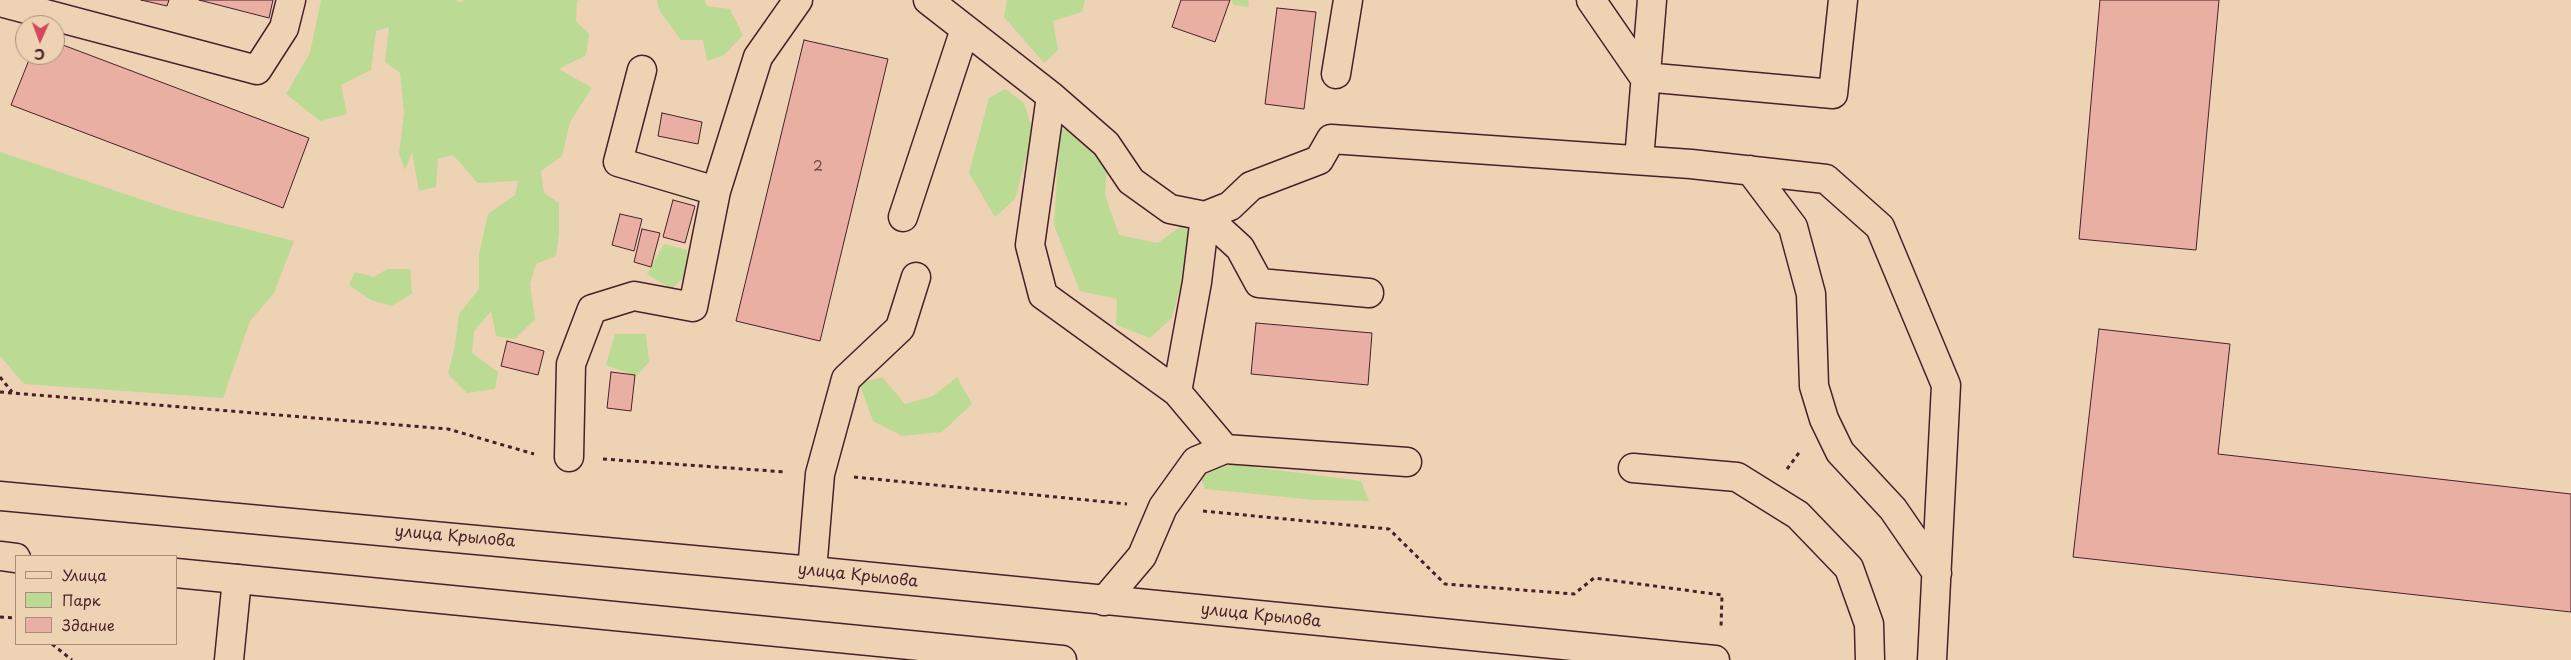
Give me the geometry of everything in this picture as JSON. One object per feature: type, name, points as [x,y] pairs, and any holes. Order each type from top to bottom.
[{"type":"main road","points":[[0,2],[257,70],[284,28],[291,0]]},
{"type":"main road","points":[[569,457],[571,364],[592,309],[634,296],[693,307],[716,192],[758,57],[798,0]]},
{"type":"main road","points":[[928,0],[1051,96],[1106,144],[1131,181],[1170,209],[1205,216],[1240,248],[1259,283],[1369,293]]},
{"type":"main road","points":[[1336,74],[1348,0]]},
{"type":"main road","points":[[1591,0],[1644,77]]},
{"type":"main road","points":[[1639,160],[1644,77],[1652,0]]},
{"type":"main road","points":[[1644,77],[1834,94],[1843,0]]},
{"type":"main road","points":[[903,217],[965,29]]},
{"type":"main road","points":[[642,70],[618,162],[716,192]]},
{"type":"main road","points":[[1051,96],[1030,245],[1043,294],[1177,392],[1226,450]]},
{"type":"main road","points":[[1205,216],[1230,206],[1251,186],[1320,160],[1331,139],[1639,160],[1826,179],[1880,227],[1946,386],[1932,660]]},
{"type":"main road","points":[[1750,170],[1793,227],[1811,294],[1814,386],[1824,419],[1840,452],[1893,509],[1937,573]]},
{"type":"main road","points":[[1177,392],[1197,282],[1205,216]]},
{"type":"main road","points":[[812,571],[820,474],[846,379],[900,328],[916,277]]},
{"type":"main road","points":[[1104,601],[1142,556],[1163,507],[1196,461],[1226,450],[1407,462]]},
{"type":"main road","points":[[1633,468],[1736,477],[1798,515],[1849,568],[1869,624],[1870,660]]},
{"type":"main road","name":"улица Крылова","points":[[0,496],[812,571],[1716,660]]},
{"type":"main road","points":[[0,556],[15,558]]},
{"type":"main road","points":[[178,573],[1062,660]]},
{"type":"main road","points":[[229,660],[237,579]]},
{"type":"path","points":[[0,377],[12,393]]},
{"type":"path","points":[[0,392],[448,429],[528,454],[820,474],[1389,529],[1445,584],[1574,594],[1594,578],[1722,595]]},
{"type":"path","points":[[1768,496],[1824,419]]},
{"type":"path","points":[[0,617],[15,618]]},
{"type":"path","points":[[53,645],[72,660]]},
{"type":"green space","points":[[321,0],[456,0],[460,3],[464,0],[580,0],[577,1],[576,21],[589,34],[586,55],[559,69],[592,88],[570,122],[562,156],[541,171],[544,193],[559,203],[559,235],[556,256],[536,264],[530,284],[535,319],[515,339],[496,336],[491,311],[474,331],[472,353],[498,372],[495,389],[467,393],[448,374],[455,346],[459,314],[479,289],[479,254],[488,214],[515,195],[518,181],[478,183],[453,155],[438,159],[436,187],[419,191],[412,152],[405,170],[399,154],[404,113],[400,73],[385,62],[389,27],[376,31],[371,70],[341,85],[347,114],[320,121],[286,94],[310,53]]},
{"type":"green space","points":[[657,0],[705,0],[706,6],[730,9],[743,35],[724,55],[707,61],[703,40],[681,40],[659,10]]},
{"type":"green space","points":[[1007,0],[1085,0],[1082,12],[1053,21],[1058,50],[1044,63],[1004,17]]},
{"type":"green space","points":[[1231,0],[1248,0],[1249,7],[1234,5]]},
{"type":"green space","points":[[1005,89],[1024,103],[1033,131],[1015,199],[995,217],[969,173],[989,98]]},
{"type":"green space","points":[[1084,127],[1108,157],[1105,195],[1119,235],[1158,243],[1188,221],[1185,268],[1172,318],[1150,338],[1116,325],[1117,299],[1080,291],[1054,225],[1060,130]]},
{"type":"green space","points":[[0,152],[179,212],[294,241],[274,293],[250,321],[223,398],[24,384],[0,356]]},
{"type":"green space","points":[[664,244],[687,250],[689,273],[671,289],[647,274]]},
{"type":"green space","points":[[387,269],[410,269],[412,294],[391,306],[371,300],[349,285],[355,272],[374,277]]},
{"type":"green space","points":[[615,334],[646,334],[649,362],[636,376],[606,365]]},
{"type":"green space","points":[[882,377],[905,404],[933,396],[957,377],[972,404],[942,432],[902,436],[873,421],[859,383]]},
{"type":"green space","points":[[1230,464],[1361,481],[1369,501],[1315,500],[1205,489],[1200,476]]},
{"type":"building","points":[[141,0],[169,0],[167,6]]},
{"type":"building","points":[[199,0],[273,0],[269,18]]},
{"type":"building","points":[[1181,0],[1230,0],[1215,42],[1172,27]]},
{"type":"building","points":[[2100,0],[2219,0],[2196,250],[2079,239]]},
{"type":"building","points":[[1277,8],[1316,12],[1304,109],[1265,104]]},
{"type":"building","points":[[804,40],[888,59],[820,341],[736,321]]},
{"type":"building","points":[[65,46],[309,138],[283,208],[11,105],[27,65],[65,65]]},
{"type":"building","points":[[662,113],[702,122],[698,144],[658,136]]},
{"type":"building","points":[[673,200],[695,206],[685,243],[663,237]]},
{"type":"building","points":[[620,214],[642,219],[634,251],[612,245]]},
{"type":"building","points":[[642,229],[660,233],[651,267],[634,262]]},
{"type":"building","points":[[1256,323],[1372,333],[1368,385],[1251,374]]},
{"type":"building","points":[[2099,329],[2230,344],[2218,454],[2571,494],[2571,612],[2073,557]]},
{"type":"building","points":[[507,341],[544,351],[538,375],[501,366]]},
{"type":"building","points":[[611,372],[635,375],[631,411],[607,408]]}]
